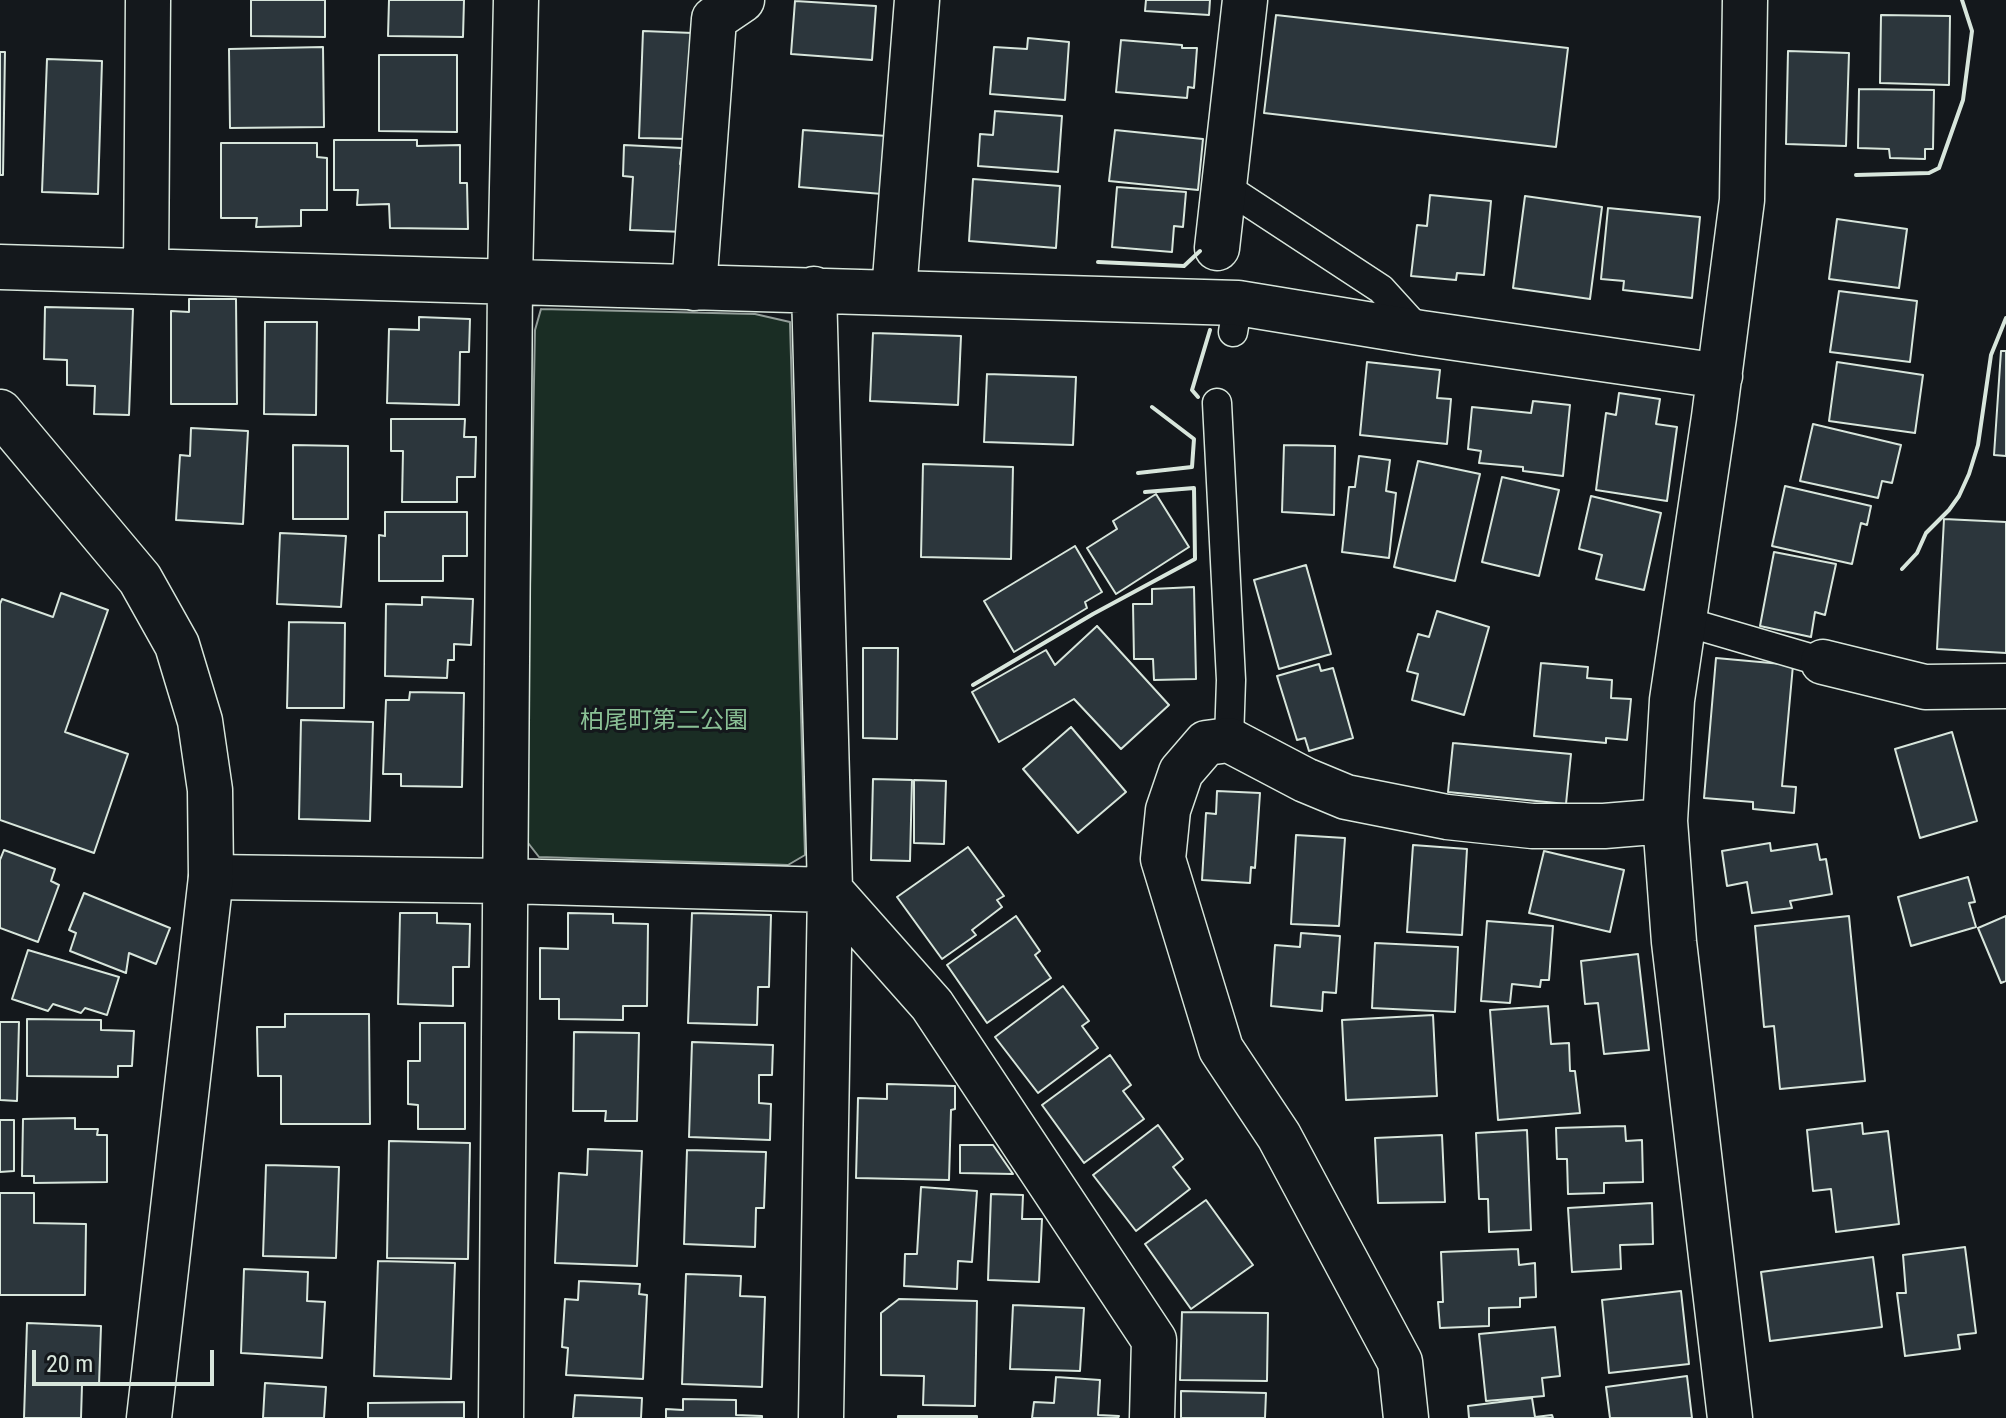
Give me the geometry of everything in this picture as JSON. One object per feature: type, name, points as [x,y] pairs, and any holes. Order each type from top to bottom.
[{"type":"street","points":[[146,271],[148,0]]},
{"type":"street","points":[[501,1418],[510,282],[516,0]]},
{"type":"street","points":[[694,288],[714,19],[742,0]]},
{"type":"street","points":[[894,292],[917,0]]},
{"type":"street","points":[[1217,248],[1245,0]]},
{"type":"street","points":[[1730,1418],[1674,942],[1665,821],[1672,700],[1720,376],[1742,200],[1745,0]]},
{"type":"street","points":[[0,267],[894,292],[1421,333],[1720,376]]},
{"type":"street","points":[[814,289],[830,890],[821,1418]]},
{"type":"street","points":[[0,412],[140,579],[177,645],[200,721],[210,790],[211,877],[149,1418]]},
{"type":"street","points":[[1823,662],[1925,687],[2006,686]]},
{"type":"street","points":[[1406,1418],[1400,1362],[1279,1136],[1221,1049],[1163,859],[1168,810],[1181,772],[1206,743],[1229,740],[1305,780],[1346,797],[1447,817],[1532,826],[1604,826],[1665,821]]},
{"type":"street","points":[[211,877],[830,890],[932,1005],[1154,1340],[1152,1418]]},
{"type":"lane","points":[[1224,186],[1381,289],[1421,333]]},
{"type":"lane","points":[[1217,403],[1231,680],[1229,740]]},
{"type":"lane","points":[[1683,621],[1823,662]]},
{"type":"green space","name":"柏尾町第二公園","points":[[541,309],[755,314],[790,322],[805,855],[788,865],[539,857],[525,839],[535,330]]},
{"type":"building","points":[[251,0],[325,0],[325,37],[251,36]]},
{"type":"building","points":[[389,0],[464,0],[463,37],[388,36]]},
{"type":"building","points":[[1146,0],[1210,0],[1209,15],[1145,11]]},
{"type":"building","points":[[795,1],[876,6],[872,60],[791,54]]},
{"type":"building","points":[[1276,15],[1568,48],[1556,147],[1264,113]]},
{"type":"building","points":[[1881,15],[1950,16],[1949,85],[1880,83]]},
{"type":"building","points":[[643,31],[693,33],[688,139],[639,138]]},
{"type":"building","points":[[1028,38],[1069,42],[1065,100],[990,94],[994,47],[1027,49]]},
{"type":"building","points":[[1121,40],[1197,48],[1194,88],[1188,87],[1187,98],[1116,92]]},
{"type":"building","points":[[323,47],[324,127],[230,128],[229,49]]},
{"type":"building","points":[[1788,51],[1849,53],[1846,146],[1786,144]]},
{"type":"building","points":[[0,52],[5,52],[3,175],[0,175]]},
{"type":"building","points":[[379,55],[457,55],[457,132],[379,131]]},
{"type":"building","points":[[47,59],[102,61],[98,194],[42,192]]},
{"type":"building","points":[[1859,89],[1934,90],[1933,149],[1925,149],[1925,159],[1890,158],[1889,149],[1858,148]]},
{"type":"building","points":[[995,111],[1062,116],[1058,172],[978,166],[980,134],[993,135]]},
{"type":"building","points":[[803,130],[887,136],[882,194],[799,187]]},
{"type":"building","points":[[1115,130],[1203,139],[1198,190],[1109,181]]},
{"type":"building","points":[[334,140],[417,140],[417,146],[460,145],[460,183],[467,183],[468,229],[390,228],[389,204],[357,205],[358,190],[334,190]]},
{"type":"building","points":[[221,143],[317,143],[317,157],[327,158],[327,210],[301,210],[301,226],[256,227],[257,218],[221,218]]},
{"type":"building","points":[[624,145],[682,148],[680,164],[688,165],[685,232],[630,230],[633,177],[623,176]]},
{"type":"building","points":[[973,179],[1060,186],[1056,248],[969,241]]},
{"type":"building","points":[[1117,187],[1186,192],[1183,227],[1174,226],[1172,252],[1112,247]]},
{"type":"building","points":[[1430,195],[1491,201],[1484,275],[1457,273],[1456,280],[1411,276],[1417,225],[1427,226]]},
{"type":"building","points":[[1525,196],[1602,207],[1590,299],[1513,288]]},
{"type":"building","points":[[1608,208],[1700,217],[1692,298],[1623,290],[1624,281],[1601,279]]},
{"type":"building","points":[[1837,219],[1907,229],[1899,288],[1829,279]]},
{"type":"building","points":[[1839,291],[1917,301],[1910,362],[1830,352]]},
{"type":"building","points":[[189,299],[236,299],[237,404],[171,404],[171,311],[189,312]]},
{"type":"building","points":[[45,307],[133,309],[129,415],[94,414],[95,386],[67,385],[67,360],[44,359]]},
{"type":"building","points":[[419,317],[470,319],[469,352],[460,352],[459,405],[387,403],[389,329],[419,330]]},
{"type":"building","points":[[265,322],[317,322],[316,415],[264,414]]},
{"type":"building","points":[[873,333],[961,336],[958,405],[870,401]]},
{"type":"building","points":[[2001,351],[2006,351],[2006,456],[1994,455]]},
{"type":"building","points":[[1367,362],[1440,370],[1437,398],[1451,399],[1447,444],[1360,435]]},
{"type":"building","points":[[1837,362],[1923,375],[1915,433],[1829,421]]},
{"type":"building","points":[[987,374],[1076,377],[1073,445],[984,442]]},
{"type":"building","points":[[1619,393],[1660,399],[1656,424],[1677,427],[1667,501],[1596,490],[1606,413],[1616,415]]},
{"type":"building","points":[[1533,401],[1570,405],[1563,476],[1523,471],[1523,467],[1479,463],[1481,451],[1468,449],[1472,407],[1531,413]]},
{"type":"building","points":[[391,419],[465,419],[464,437],[476,437],[475,477],[457,477],[457,502],[402,502],[403,451],[391,451]]},
{"type":"building","points":[[1813,424],[1901,445],[1892,483],[1882,481],[1878,498],[1800,481]]},
{"type":"building","points":[[191,428],[248,431],[243,524],[176,520],[180,455],[190,456]]},
{"type":"building","points":[[293,445],[348,446],[348,519],[293,519]]},
{"type":"building","points":[[1284,445],[1335,446],[1334,515],[1282,512]]},
{"type":"building","points":[[1359,456],[1390,460],[1386,491],[1396,493],[1389,558],[1342,552],[1349,487],[1355,487]]},
{"type":"building","points":[[1418,461],[1480,474],[1455,581],[1394,567]]},
{"type":"building","points":[[923,464],[1013,467],[1011,559],[921,557]]},
{"type":"building","points":[[1502,477],[1559,490],[1539,576],[1482,562]]},
{"type":"building","points":[[1785,486],[1871,506],[1867,525],[1861,523],[1852,564],[1772,546]]},
{"type":"building","points":[[1156,494],[1189,547],[1116,594],[1087,548],[1117,529],[1113,521]]},
{"type":"building","points":[[1591,496],[1661,513],[1644,590],[1596,579],[1602,555],[1579,549]]},
{"type":"building","points":[[385,512],[467,512],[467,556],[443,556],[443,581],[379,581],[379,535],[385,536]]},
{"type":"building","points":[[1944,519],[2006,522],[2006,653],[1937,649]]},
{"type":"building","points":[[280,533],[346,536],[341,607],[277,604]]},
{"type":"building","points":[[1075,546],[1102,592],[1085,602],[1087,608],[1014,652],[984,601]]},
{"type":"building","points":[[1774,552],[1836,564],[1825,615],[1815,612],[1811,637],[1760,626]]},
{"type":"building","points":[[1306,565],[1331,654],[1279,669],[1254,580]]},
{"type":"building","points":[[1194,587],[1196,679],[1154,680],[1153,659],[1134,659],[1133,604],[1152,604],[1152,589]]},
{"type":"building","points":[[61,593],[108,610],[65,732],[128,754],[94,853],[0,820],[0,604],[2,599],[53,617]]},
{"type":"building","points":[[422,597],[473,599],[471,645],[454,644],[454,660],[448,660],[447,678],[385,676],[386,604],[422,605]]},
{"type":"building","points":[[1437,611],[1489,627],[1464,715],[1412,700],[1418,674],[1407,671],[1418,634],[1429,637]]},
{"type":"building","points":[[289,622],[345,623],[344,708],[287,708]]},
{"type":"building","points":[[1097,626],[1169,705],[1121,749],[1074,699],[999,742],[972,692],[1046,650],[1055,665]]},
{"type":"building","points":[[863,648],[898,648],[897,739],[863,738]]},
{"type":"building","points":[[1716,658],[1793,665],[1782,786],[1796,787],[1794,813],[1753,809],[1753,802],[1704,798]]},
{"type":"building","points":[[1541,663],[1588,667],[1587,678],[1612,680],[1611,698],[1631,699],[1627,740],[1606,738],[1606,743],[1534,736]]},
{"type":"building","points":[[1319,664],[1321,671],[1333,668],[1353,738],[1309,751],[1305,738],[1297,740],[1277,676]]},
{"type":"building","points":[[410,692],[464,693],[462,787],[401,786],[401,774],[383,774],[386,700],[409,700]]},
{"type":"building","points":[[301,720],[373,722],[370,821],[299,819]]},
{"type":"building","points":[[1071,727],[1126,792],[1078,833],[1023,769]]},
{"type":"building","points":[[1952,732],[1977,821],[1920,838],[1895,749]]},
{"type":"building","points":[[1453,743],[1571,754],[1566,804],[1448,792]]},
{"type":"building","points":[[873,779],[912,780],[910,861],[871,860]]},
{"type":"building","points":[[914,780],[946,781],[944,844],[914,843]]},
{"type":"building","points":[[1217,791],[1260,793],[1255,868],[1251,867],[1250,883],[1202,880],[1206,813],[1216,814]]},
{"type":"building","points":[[1296,835],[1345,838],[1339,926],[1291,924]]},
{"type":"building","points":[[1770,843],[1771,851],[1817,844],[1820,860],[1826,859],[1832,894],[1790,901],[1792,908],[1752,913],[1747,882],[1727,886],[1722,851]]},
{"type":"building","points":[[1413,845],[1467,849],[1462,935],[1407,932]]},
{"type":"building","points":[[968,847],[1004,896],[997,900],[1002,907],[972,930],[976,935],[942,959],[897,897]]},
{"type":"building","points":[[4,850],[55,869],[51,881],[59,885],[38,942],[0,928],[0,860]]},
{"type":"building","points":[[1544,851],[1624,870],[1610,932],[1529,913]]},
{"type":"building","points":[[1968,877],[1975,902],[1969,903],[1976,927],[1911,946],[1898,897]]},
{"type":"building","points":[[84,893],[170,928],[156,964],[129,953],[126,973],[70,951],[76,933],[69,930]]},
{"type":"building","points":[[400,913],[437,913],[437,923],[470,924],[469,967],[453,967],[453,1006],[398,1004]]},
{"type":"building","points":[[568,913],[613,914],[613,923],[648,924],[647,1006],[623,1006],[623,1020],[559,1019],[559,999],[540,999],[540,948],[568,949]]},
{"type":"building","points":[[692,913],[771,915],[769,987],[758,987],[757,1025],[688,1023]]},
{"type":"building","points":[[1016,916],[1040,951],[1035,955],[1051,978],[987,1023],[947,965]]},
{"type":"building","points":[[1849,916],[1865,1081],[1780,1089],[1774,1026],[1764,1027],[1755,926]]},
{"type":"building","points":[[2006,916],[2006,981],[2001,983],[1978,928]]},
{"type":"building","points":[[1487,921],[1553,926],[1549,980],[1541,980],[1540,987],[1512,984],[1510,1003],[1481,1001]]},
{"type":"building","points":[[1301,933],[1340,936],[1336,993],[1323,992],[1322,1011],[1271,1006],[1275,945],[1300,947]]},
{"type":"building","points":[[1375,943],[1458,947],[1455,1012],[1372,1008]]},
{"type":"building","points":[[28,950],[119,977],[107,1015],[85,1008],[81,1013],[53,1004],[48,1011],[12,999]]},
{"type":"building","points":[[1638,954],[1649,1050],[1604,1054],[1598,1003],[1585,1004],[1581,961]]},
{"type":"building","points":[[1063,986],[1089,1021],[1082,1026],[1098,1048],[1038,1093],[995,1037]]},
{"type":"building","points":[[1548,1006],[1551,1044],[1569,1043],[1570,1071],[1575,1071],[1580,1113],[1498,1120],[1490,1010]]},
{"type":"building","points":[[285,1014],[369,1014],[370,1124],[281,1124],[281,1076],[258,1076],[257,1027],[285,1027]]},
{"type":"building","points":[[1433,1015],[1437,1096],[1346,1100],[1342,1020]]},
{"type":"building","points":[[27,1019],[101,1020],[101,1030],[134,1031],[132,1066],[118,1066],[118,1077],[27,1076]]},
{"type":"building","points":[[0,1022],[19,1022],[17,1101],[0,1100]]},
{"type":"building","points":[[420,1023],[465,1023],[465,1129],[418,1129],[418,1105],[408,1104],[408,1061],[420,1061]]},
{"type":"building","points":[[574,1032],[639,1033],[637,1121],[605,1121],[606,1111],[573,1111]]},
{"type":"building","points":[[692,1042],[773,1045],[772,1075],[759,1075],[759,1103],[771,1104],[770,1140],[689,1137]]},
{"type":"building","points":[[1110,1055],[1131,1085],[1123,1091],[1144,1119],[1084,1163],[1042,1105]]},
{"type":"building","points":[[887,1084],[955,1086],[955,1109],[951,1110],[949,1180],[856,1178],[858,1098],[887,1099]]},
{"type":"building","points":[[75,1118],[75,1129],[98,1129],[97,1135],[107,1135],[107,1182],[34,1183],[34,1176],[22,1176],[23,1119]]},
{"type":"building","points":[[0,1120],[14,1120],[14,1171],[0,1172]]},
{"type":"building","points":[[1862,1123],[1863,1134],[1888,1131],[1899,1224],[1836,1232],[1831,1189],[1813,1191],[1807,1130]]},
{"type":"building","points":[[1158,1125],[1183,1159],[1173,1167],[1190,1189],[1136,1231],[1093,1175]]},
{"type":"building","points":[[1625,1126],[1626,1141],[1642,1140],[1643,1182],[1604,1183],[1604,1193],[1568,1194],[1567,1159],[1557,1159],[1556,1128]]},
{"type":"building","points":[[1527,1130],[1531,1230],[1489,1232],[1488,1199],[1479,1199],[1476,1133]]},
{"type":"building","points":[[1442,1135],[1445,1202],[1378,1203],[1375,1138]]},
{"type":"building","points":[[389,1141],[470,1143],[468,1259],[387,1258]]},
{"type":"building","points":[[960,1145],[993,1145],[1013,1174],[960,1173]]},
{"type":"building","points":[[588,1149],[642,1151],[637,1266],[555,1263],[559,1173],[587,1175]]},
{"type":"building","points":[[687,1150],[766,1152],[764,1208],[756,1208],[755,1247],[684,1244]]},
{"type":"building","points":[[266,1165],[339,1167],[336,1258],[263,1256]]},
{"type":"building","points":[[921,1187],[977,1191],[972,1262],[958,1261],[957,1289],[904,1286],[905,1254],[917,1254]]},
{"type":"building","points":[[0,1193],[34,1193],[34,1223],[86,1224],[85,1295],[0,1295]]},
{"type":"building","points":[[991,1194],[1023,1195],[1022,1219],[1042,1219],[1039,1282],[988,1280]]},
{"type":"building","points":[[1206,1200],[1253,1265],[1191,1309],[1145,1244]]},
{"type":"building","points":[[1652,1203],[1653,1244],[1620,1245],[1621,1269],[1572,1272],[1568,1208]]},
{"type":"building","points":[[1965,1247],[1976,1333],[1958,1335],[1960,1349],[1905,1356],[1897,1293],[1906,1293],[1903,1255]]},
{"type":"building","points":[[1518,1249],[1519,1265],[1535,1263],[1536,1297],[1520,1298],[1520,1307],[1489,1308],[1489,1326],[1440,1328],[1438,1302],[1443,1302],[1441,1252]]},
{"type":"building","points":[[1873,1257],[1882,1327],[1770,1341],[1761,1272]]},
{"type":"building","points":[[378,1261],[455,1263],[451,1379],[374,1376]]},
{"type":"building","points":[[244,1269],[308,1272],[307,1301],[325,1302],[322,1358],[241,1353]]},
{"type":"building","points":[[686,1274],[741,1276],[740,1296],[765,1297],[762,1387],[682,1384]]},
{"type":"building","points":[[579,1281],[640,1284],[639,1294],[647,1295],[643,1379],[566,1375],[568,1348],[562,1347],[565,1299],[578,1300]]},
{"type":"building","points":[[1681,1291],[1689,1364],[1609,1373],[1602,1300]]},
{"type":"building","points":[[899,1299],[977,1301],[975,1406],[923,1405],[924,1376],[881,1375],[881,1313]]},
{"type":"building","points":[[1013,1305],[1084,1308],[1080,1371],[1010,1369]]},
{"type":"building","points":[[1182,1312],[1268,1313],[1267,1381],[1180,1380]]},
{"type":"building","points":[[27,1323],[101,1326],[99,1385],[82,1385],[81,1418],[24,1418]]},
{"type":"building","points":[[1555,1327],[1560,1376],[1542,1378],[1544,1396],[1486,1401],[1479,1334]]},
{"type":"building","points":[[1687,1376],[1692,1418],[1610,1418],[1606,1387]]},
{"type":"building","points":[[1056,1377],[1100,1380],[1098,1415],[1118,1418],[1032,1418],[1034,1402],[1054,1403]]},
{"type":"building","points":[[265,1383],[326,1387],[324,1418],[263,1418]]},
{"type":"building","points":[[1181,1391],[1266,1393],[1265,1418],[1181,1418]]},
{"type":"building","points":[[575,1395],[642,1398],[641,1418],[573,1418]]},
{"type":"building","points":[[1532,1398],[1535,1417],[1552,1415],[1553,1418],[1469,1418],[1468,1406]]},
{"type":"building","points":[[683,1399],[736,1400],[736,1415],[762,1418],[666,1418],[666,1409],[683,1410]]},
{"type":"building","points":[[464,1402],[464,1418],[368,1418],[368,1403]]},
{"type":"building","points":[[977,1416],[977,1418],[898,1418]]},
{"type":"wall","points":[[1856,175],[1929,173],[1939,168],[1963,100],[1972,31],[1962,0]]},
{"type":"wall","points":[[1098,262],[1184,266],[1200,251]]},
{"type":"wall","points":[[1902,569],[1917,553],[1926,533],[1959,496],[1969,474],[1978,445],[1991,355],[2006,318]]},
{"type":"wall","points":[[1198,397],[1192,390],[1210,330]]},
{"type":"wall","points":[[1138,473],[1192,467],[1194,439],[1152,407]]},
{"type":"wall","points":[[973,685],[1093,614],[1195,559],[1194,488],[1145,492]]}]
